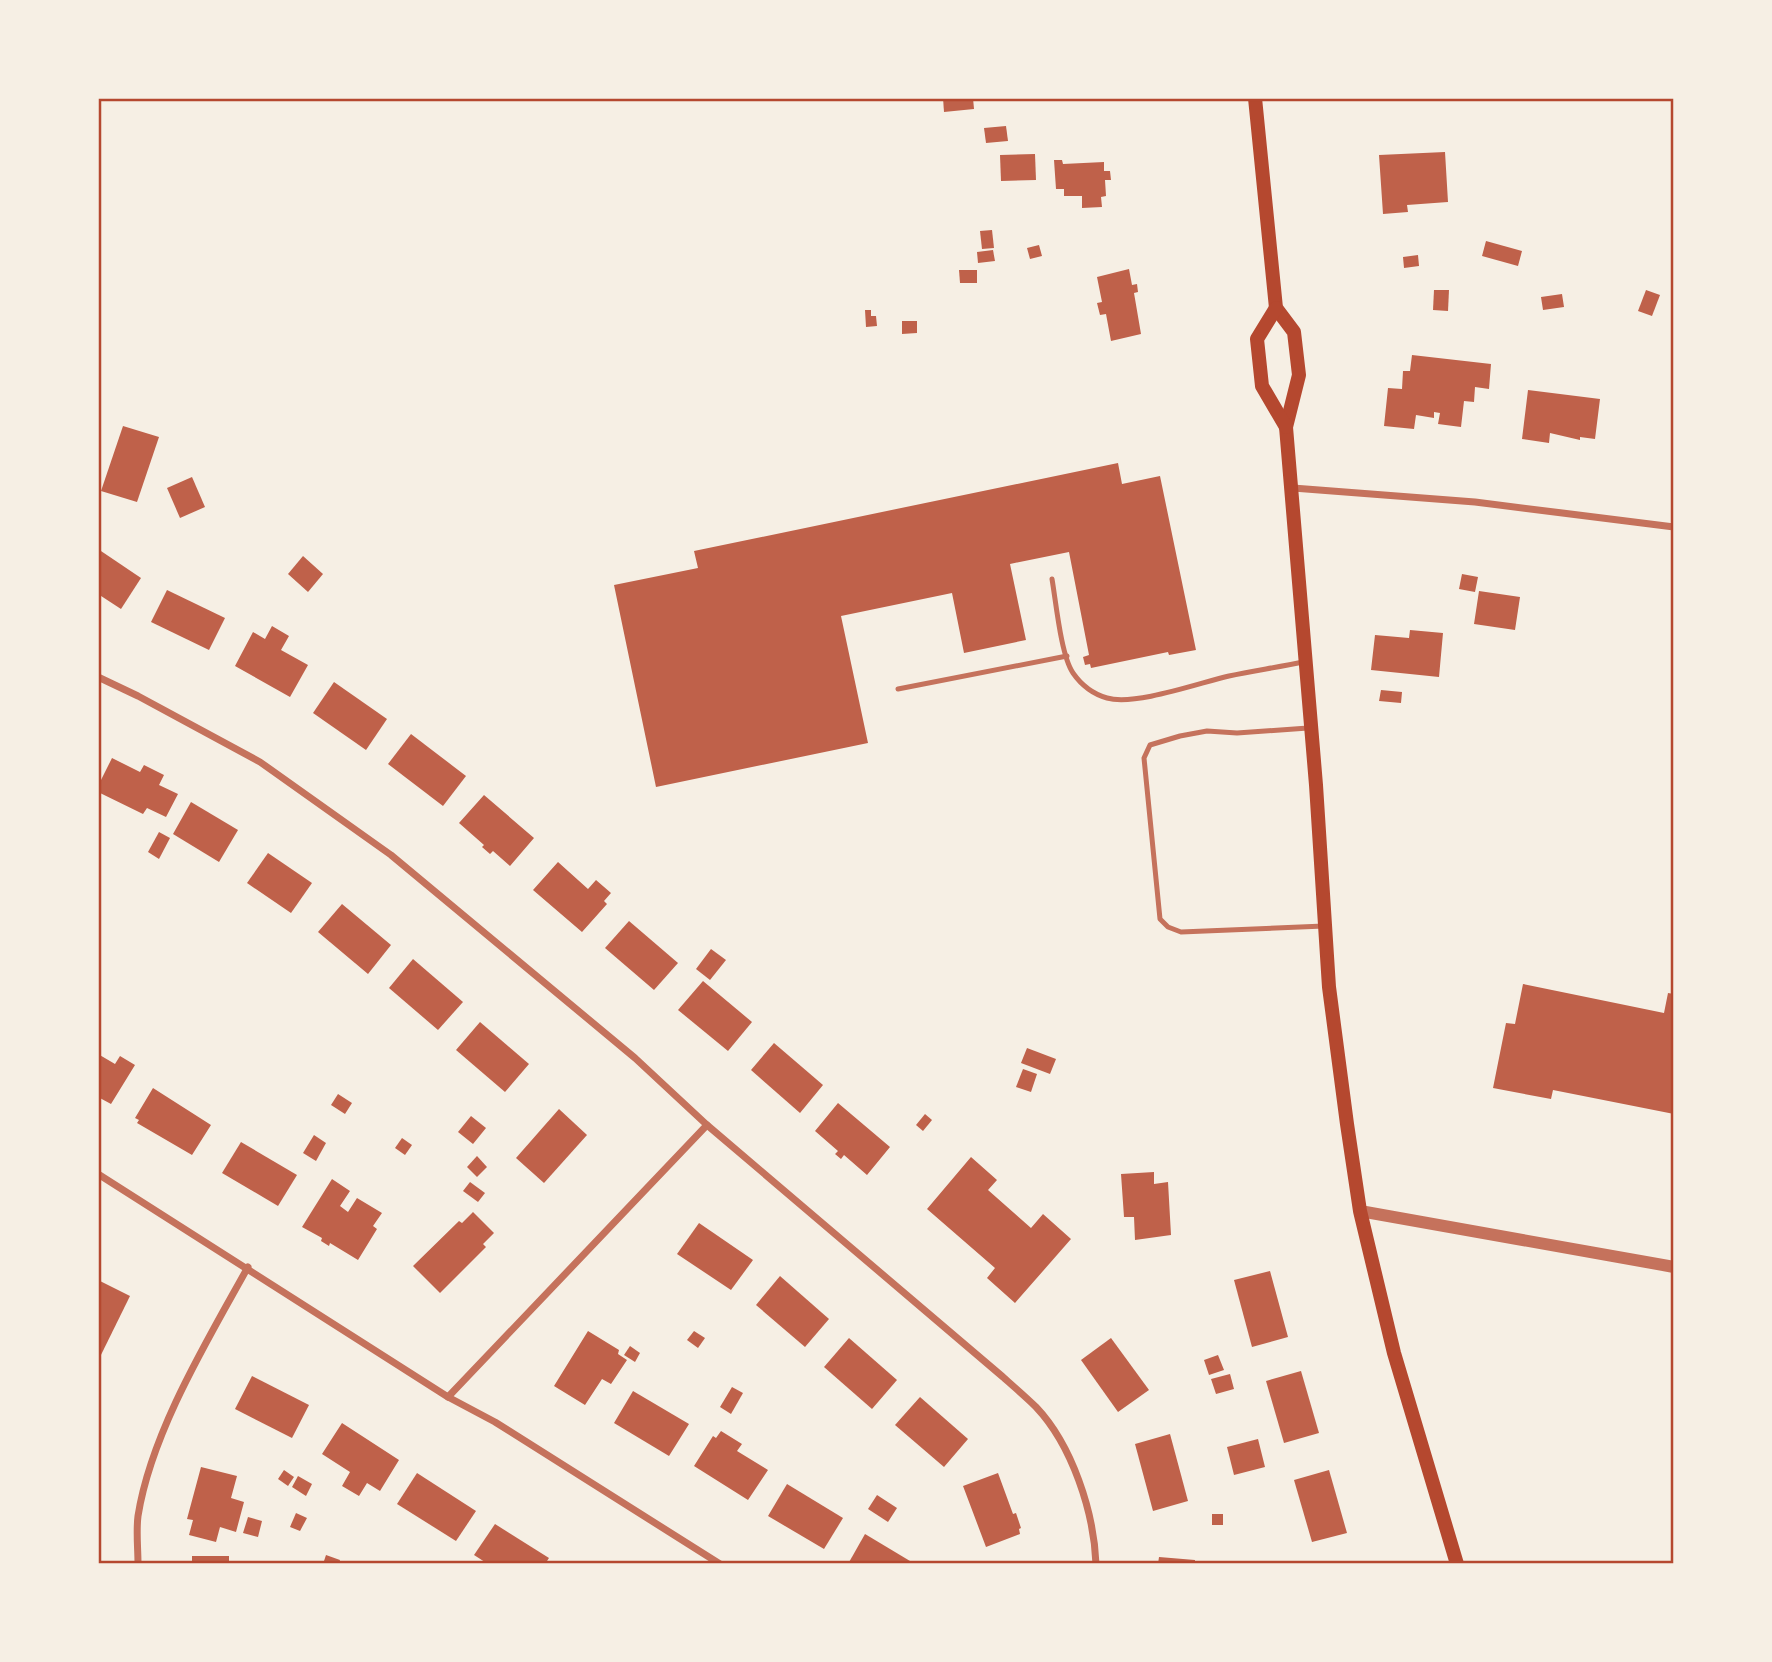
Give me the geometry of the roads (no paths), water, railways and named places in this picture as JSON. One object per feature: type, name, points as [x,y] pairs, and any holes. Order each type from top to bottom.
[{"type":"main road","points":[[1255,98],[1276,308],[1294,332],[1299,375],[1286,427],[1293,488],[1329,988],[1360,1211],[1394,1353],[1457,1564]]},
{"type":"main road","points":[[1276,308],[1257,339],[1262,386],[1286,427]]},
{"type":"street","points":[[1293,488],[1475,502],[1674,527]]},
{"type":"street","points":[[98,677],[260,762],[391,855],[635,1058],[708,1125],[1037,1408],[1056,1433],[1077,1475],[1096,1564]]},
{"type":"street","points":[[448,1397],[708,1125]]},
{"type":"street","points":[[98,1174],[448,1397],[495,1422],[720,1564]]},
{"type":"street","points":[[1360,1211],[1674,1267]]},
{"type":"street","points":[[138,1564],[138,1520],[142,1495],[163,1433],[190,1374],[248,1268]]},
{"type":"lane","points":[[1052,579],[1071,671],[1086,689],[1108,698],[1123,700],[1306,661]]},
{"type":"lane","points":[[898,689],[1067,656]]},
{"type":"lane","points":[[1311,727],[1237,733],[1208,731],[1180,736],[1150,745],[1144,758],[1160,919],[1168,927],[1181,932],[1325,926]]}]
